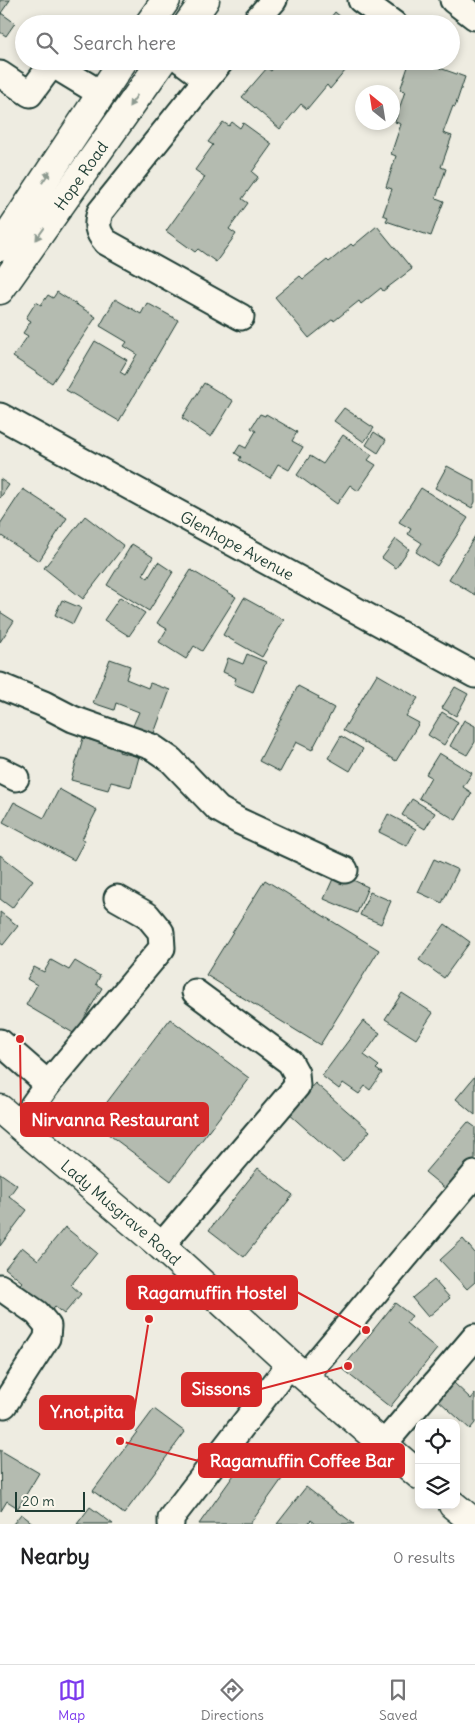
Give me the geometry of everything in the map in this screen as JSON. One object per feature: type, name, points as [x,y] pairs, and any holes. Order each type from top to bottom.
[{"type":"main road","points":[[155,15],[166,0]]},
{"type":"main road","points":[[194,15],[205,0]]},
{"type":"main road","name":"Hope Road","points":[[0,247],[117,70]]},
{"type":"main road","name":"Hope Road","points":[[0,290],[156,70]]},
{"type":"main road","name":"Lady Musgrave Road","points":[[10,1117],[161,1246],[415,1473]]},
{"type":"street","points":[[261,15],[274,0]]},
{"type":"street","points":[[361,0],[382,15]]},
{"type":"street","points":[[454,0],[475,17]]},
{"type":"street","points":[[0,74],[30,94],[48,70]]},
{"type":"street","points":[[62,70],[100,93]]},
{"type":"street","points":[[213,70],[100,212],[97,221],[99,234],[106,242],[241,317]]},
{"type":"street","name":"Glenhope Avenue","points":[[0,416],[475,675]]},
{"type":"street","points":[[0,686],[44,704],[73,719],[152,747],[171,760],[218,809],[239,821],[345,870]]},
{"type":"street","points":[[10,1117],[48,1084],[162,948],[161,932],[147,915],[117,898]]},
{"type":"street","points":[[161,1246],[297,1086],[296,1074],[290,1062],[196,992]]},
{"type":"street","points":[[0,1042],[48,1084]]},
{"type":"street","points":[[170,1524],[171,1518],[298,1370],[475,1174]]},
{"type":"street","points":[[0,1287],[37,1313],[48,1326],[47,1338],[4,1405]]},
{"type":"street","points":[[383,1445],[475,1337]]},
{"type":"building","points":[[0,0],[10,0],[1,13],[15,23],[6,36],[0,32]]},
{"type":"building","points":[[265,70],[346,70],[330,89],[327,85],[307,109],[301,104],[280,129],[242,97]]},
{"type":"building","points":[[407,70],[445,70],[465,77],[455,107],[453,106],[443,133],[452,136],[441,167],[446,169],[436,198],[444,201],[431,236],[386,221],[388,217],[383,215],[392,189],[386,187],[396,156],[391,154],[400,130],[400,106],[405,91],[400,90]]},
{"type":"building","points":[[223,122],[229,126],[232,122],[240,128],[243,123],[272,144],[252,172],[258,177],[242,199],[248,203],[229,229],[236,234],[216,262],[198,249],[195,252],[166,231],[205,177],[195,170],[213,145],[208,142]]},
{"type":"building","points":[[377,226],[412,269],[383,291],[381,288],[361,304],[359,301],[309,338],[275,297],[300,276],[303,279],[327,260],[329,262],[351,244],[353,246]]},
{"type":"building","points":[[57,292],[96,317],[52,383],[13,357],[28,336],[23,333],[31,321],[26,318],[36,302],[41,305],[48,295],[53,298]]},
{"type":"building","points":[[115,299],[141,314],[147,303],[178,320],[119,421],[66,390],[95,341],[127,360],[120,372],[125,375],[137,354],[124,346],[127,342],[100,326]]},
{"type":"building","points":[[204,383],[233,401],[211,437],[182,418]]},
{"type":"building","points":[[344,408],[374,428],[364,442],[334,421]]},
{"type":"building","points":[[260,414],[265,416],[266,414],[297,432],[292,441],[303,447],[289,470],[278,464],[270,478],[239,460],[241,457],[235,453],[240,445],[246,448],[256,431],[251,428]]},
{"type":"building","points":[[374,432],[386,440],[378,453],[366,445]]},
{"type":"building","points":[[343,435],[372,455],[368,460],[376,465],[358,491],[350,485],[337,504],[297,475],[310,456],[323,464]]},
{"type":"building","points":[[447,466],[475,481],[475,502],[472,508],[435,488]]},
{"type":"building","points":[[0,479],[9,485],[0,498]]},
{"type":"building","points":[[421,488],[468,518],[437,566],[416,552],[422,543],[408,534],[411,529],[399,522]]},
{"type":"building","points":[[23,489],[67,518],[39,561],[0,535],[0,524]]},
{"type":"building","points":[[85,516],[124,546],[83,599],[44,568]]},
{"type":"building","points":[[475,536],[475,595],[449,579]]},
{"type":"building","points":[[396,539],[409,549],[396,568],[382,558]]},
{"type":"building","points":[[132,544],[153,557],[143,574],[148,578],[158,562],[173,572],[149,611],[107,585]]},
{"type":"building","points":[[191,570],[236,597],[202,651],[194,646],[186,659],[159,642],[167,629],[157,623]]},
{"type":"building","points":[[120,597],[145,613],[129,636],[104,620]]},
{"type":"building","points":[[244,598],[284,620],[262,657],[223,635]]},
{"type":"building","points":[[62,600],[81,608],[73,624],[55,615]]},
{"type":"building","points":[[0,612],[14,621],[0,642]]},
{"type":"building","points":[[247,654],[266,662],[253,692],[234,684],[236,678],[223,672],[228,658],[243,664]]},
{"type":"building","points":[[110,659],[130,666],[126,679],[148,688],[150,683],[170,690],[153,736],[132,728],[139,712],[116,703],[114,710],[93,703]]},
{"type":"building","points":[[377,674],[418,698],[406,716],[419,723],[396,761],[343,730]]},
{"type":"building","points":[[298,686],[319,697],[318,699],[334,708],[312,750],[296,742],[280,772],[259,761]]},
{"type":"building","points":[[455,687],[468,694],[456,716],[442,708]]},
{"type":"building","points":[[442,712],[458,722],[444,745],[428,735]]},
{"type":"building","points":[[464,720],[475,726],[475,742],[467,755],[450,746]]},
{"type":"building","points":[[341,736],[363,749],[350,771],[328,758]]},
{"type":"building","points":[[83,738],[120,748],[119,752],[139,757],[131,787],[111,782],[108,790],[71,780]]},
{"type":"building","points":[[439,753],[472,773],[463,787],[472,793],[456,820],[419,798],[431,777],[426,774]]},
{"type":"building","points":[[59,789],[97,810],[82,839],[85,840],[74,860],[3,822],[14,802],[44,818]]},
{"type":"building","points":[[412,799],[435,813],[425,829],[402,815]]},
{"type":"building","points":[[388,814],[416,829],[407,846],[379,832]]},
{"type":"building","points":[[0,855],[33,880],[12,908],[0,899]]},
{"type":"building","points":[[434,859],[458,870],[442,903],[418,892]]},
{"type":"building","points":[[336,872],[368,887],[357,913],[324,899]]},
{"type":"building","points":[[265,880],[379,950],[320,1045],[206,975]]},
{"type":"building","points":[[370,892],[391,901],[381,924],[360,915]]},
{"type":"building","points":[[0,912],[18,926],[3,945],[0,943]]},
{"type":"building","points":[[445,924],[470,942],[444,978],[419,960]]},
{"type":"building","points":[[51,960],[69,970],[75,961],[100,976],[96,984],[102,988],[75,1034],[26,1005],[37,985],[27,979],[34,967],[44,972]]},
{"type":"building","points":[[402,993],[433,1013],[416,1039],[385,1019]]},
{"type":"building","points":[[170,1019],[249,1078],[171,1181],[92,1122]]},
{"type":"building","points":[[363,1021],[380,1033],[364,1055],[379,1066],[376,1069],[382,1073],[370,1090],[365,1086],[359,1094],[343,1083],[339,1089],[322,1076]]},
{"type":"building","points":[[475,1076],[475,1115],[456,1099]]},
{"type":"building","points":[[315,1083],[370,1131],[343,1162],[288,1113]]},
{"type":"building","points":[[468,1122],[475,1127],[475,1169],[453,1195],[425,1172]]},
{"type":"building","points":[[258,1168],[293,1195],[244,1257],[209,1230]]},
{"type":"building","points":[[0,1173],[17,1185],[9,1196],[27,1210],[0,1246]]},
{"type":"building","points":[[65,1227],[97,1253],[71,1285],[81,1294],[64,1314],[55,1307],[49,1314],[17,1288],[22,1282],[5,1268],[22,1247],[38,1260]]},
{"type":"building","points":[[463,1239],[475,1253],[475,1282],[467,1289],[440,1260]]},
{"type":"building","points":[[434,1280],[450,1298],[428,1317],[412,1298]]},
{"type":"building","points":[[395,1303],[412,1316],[406,1323],[437,1349],[390,1407],[342,1369]]},
{"type":"building","points":[[453,1382],[471,1399],[475,1394],[475,1423],[470,1429],[437,1399]]},
{"type":"building","points":[[154,1409],[185,1432],[124,1514],[93,1491]]},
{"type":"building","points":[[0,1450],[39,1473],[18,1508],[7,1501],[1,1511]]},
{"type":"building","points":[[248,1455],[282,1479],[250,1524],[199,1524]]},
{"type":"building","points":[[306,1487],[354,1524],[316,1524],[311,1520],[307,1524],[277,1524]]},
{"type":"building","points":[[90,1507],[113,1524],[77,1524]]},
{"type":"building","points":[[21,1514],[34,1524],[13,1524]]},
{"type":"place","name":"Nirvanna Restaurant","points":[[20,1039]]},
{"type":"place","name":"Y.not.pita","points":[[149,1319]]},
{"type":"place","name":"Ragamuffin Hostel","points":[[366,1330]]},
{"type":"place","name":"Sissons","points":[[348,1366]]},
{"type":"place","name":"Ragamuffin Coffee Bar","points":[[120,1441]]}]
